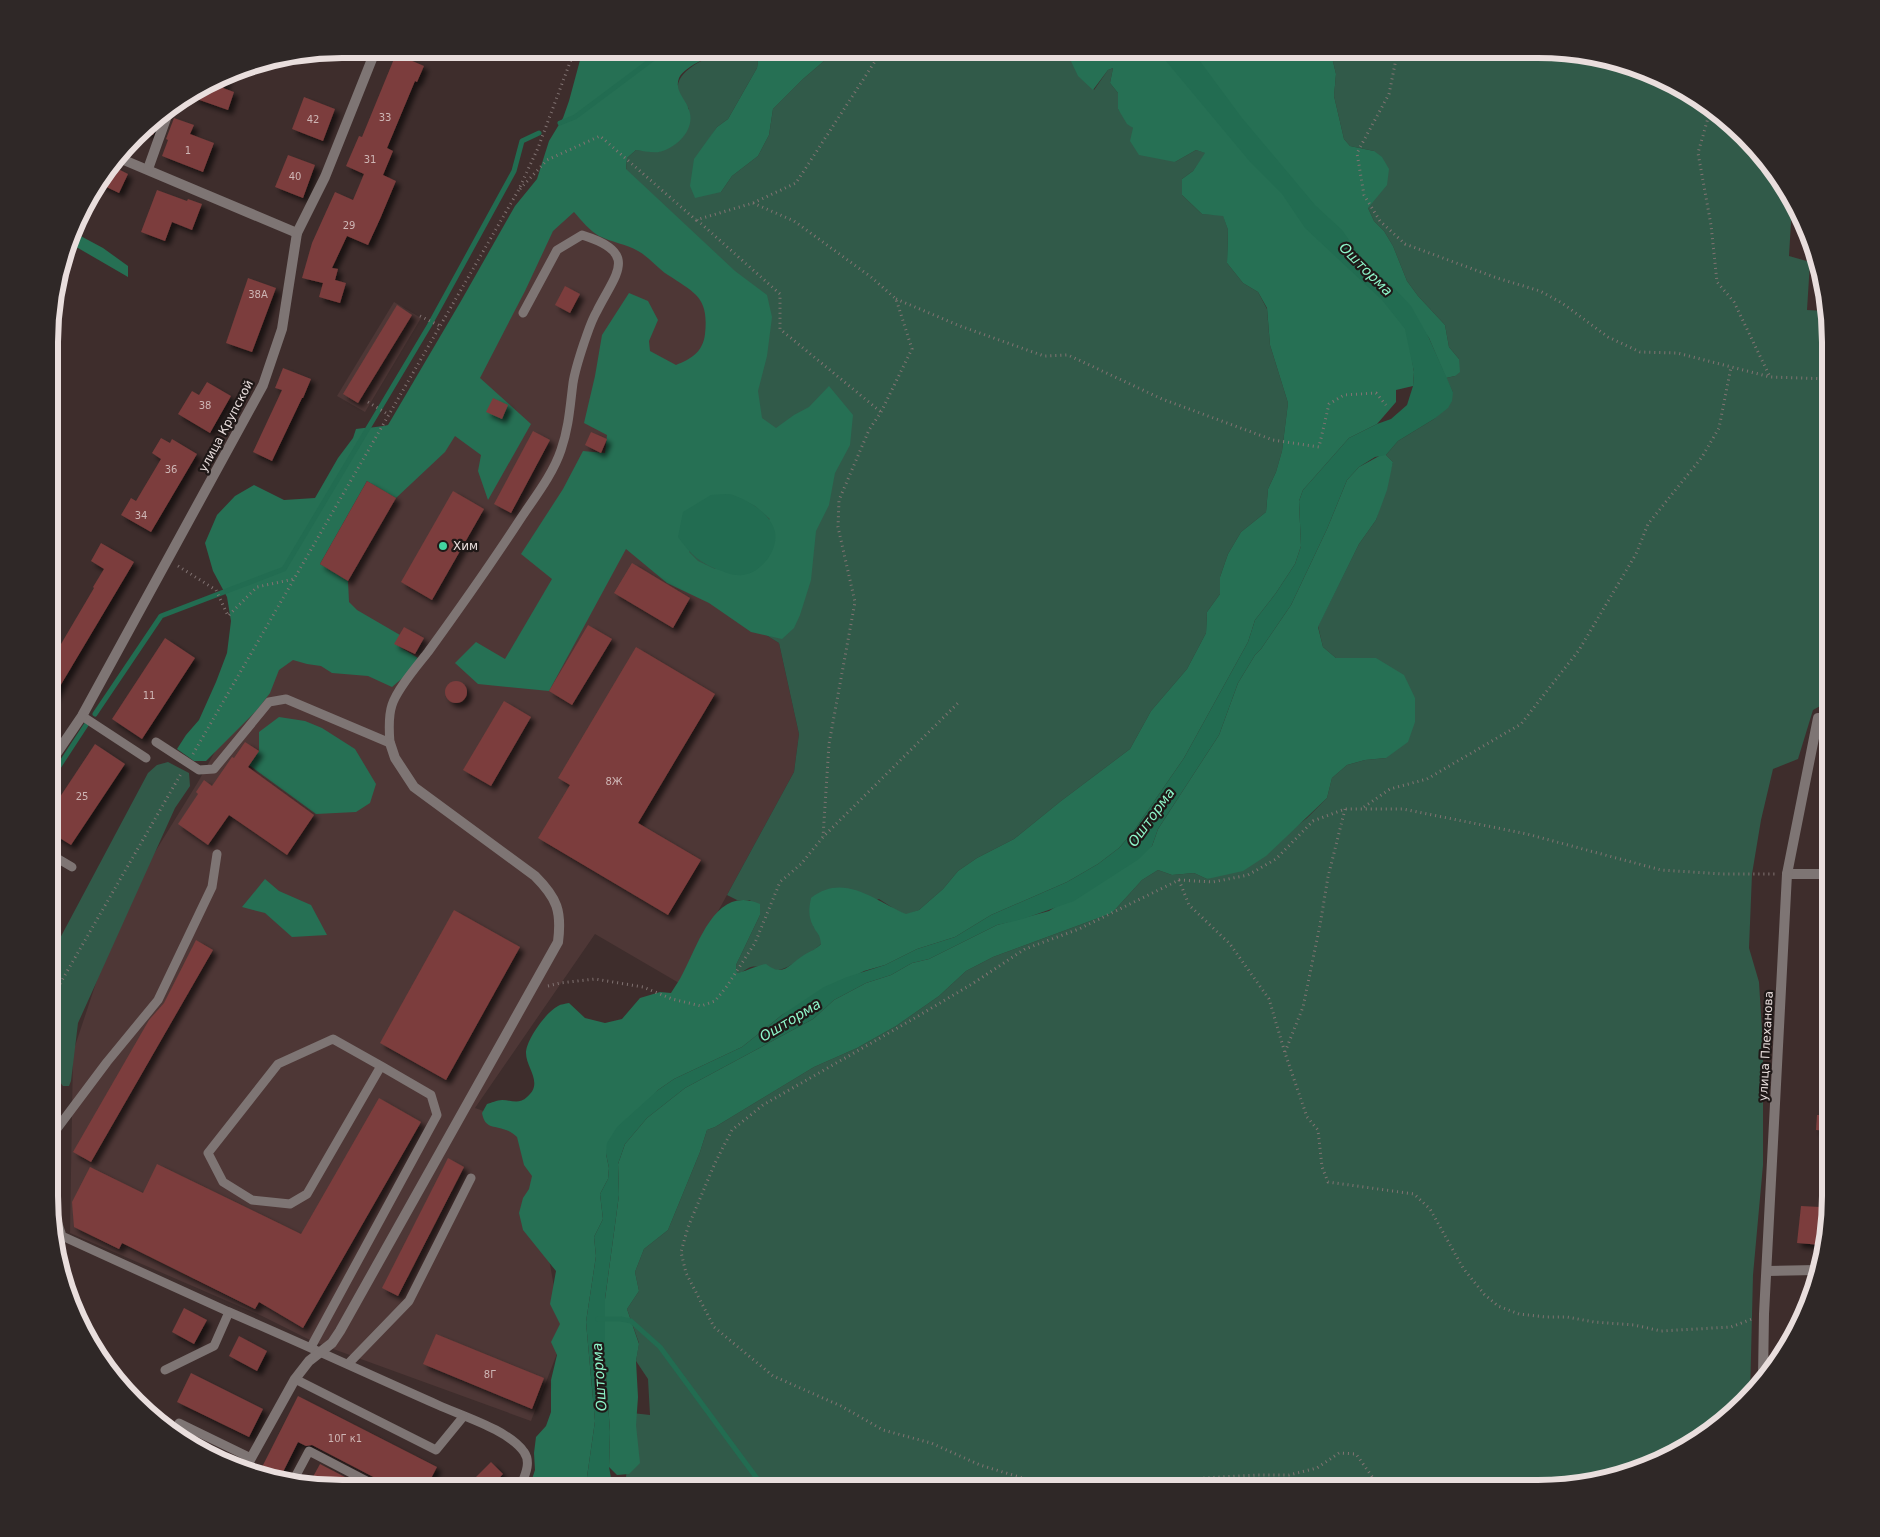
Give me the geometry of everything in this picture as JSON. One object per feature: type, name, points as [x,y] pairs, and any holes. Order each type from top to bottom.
[{"type":"street","name":"улица Крупской","points":[[57,753],[82,716],[263,385],[282,329],[297,233],[325,177],[372,58]]},
{"type":"street","points":[[148,169],[166,118]]},
{"type":"street","points":[[123,160],[297,233]]},
{"type":"street","name":"улица Плеханова","points":[[1763,1369],[1764,1314],[1787,874],[1818,718]]},
{"type":"street","points":[[248,1463],[295,1379],[309,1361],[332,1343],[340,1331],[558,942],[560,927],[554,896],[536,876],[414,787],[395,758],[390,743]]},
{"type":"street","points":[[1787,874],[1822,874]]},
{"type":"street","points":[[1767,1271],[1813,1270]]},
{"type":"lane","points":[[156,742],[199,770],[214,769],[270,702],[286,699],[390,743],[389,726],[392,705],[547,479],[561,451],[569,421],[573,382],[580,357],[596,312],[618,273],[620,264],[616,255],[608,247],[595,239],[582,235],[568,242],[557,250],[524,313]]},
{"type":"lane","points":[[82,716],[146,758]]},
{"type":"lane","points":[[57,1129],[107,1062],[158,1000],[212,887],[217,854]]},
{"type":"lane","points":[[57,858],[72,867]]},
{"type":"lane","points":[[311,1347],[437,1116],[431,1095],[381,1066],[333,1039],[278,1064],[208,1153],[222,1182],[252,1200],[290,1204],[308,1194],[381,1066]]},
{"type":"lane","points":[[348,1364],[409,1301],[470,1178]]},
{"type":"lane","points":[[60,1229],[62,1236],[463,1417],[495,1429],[515,1442],[525,1453],[528,1464],[523,1480]]},
{"type":"lane","points":[[165,1370],[214,1346],[229,1312]]},
{"type":"lane","points":[[295,1379],[436,1450],[463,1417]]},
{"type":"lane","points":[[179,1423],[251,1458]]},
{"type":"lane","points":[[296,1476],[309,1450],[365,1480]]},
{"type":"path","points":[[57,989],[518,191],[538,148],[572,58]]},
{"type":"path","points":[[696,220],[753,203],[796,183],[877,58]]},
{"type":"path","points":[[1396,58],[1388,94],[1357,153],[1364,195],[1380,221],[1405,244],[1498,278],[1540,291],[1562,303],[1608,337],[1640,352],[1676,353],[1770,378],[1822,379]]},
{"type":"path","points":[[1709,115],[1698,153],[1711,225],[1717,282],[1734,302],[1770,378]]},
{"type":"path","points":[[518,191],[547,160],[600,136],[780,294],[780,329],[881,412]]},
{"type":"path","points":[[753,203],[794,221],[896,299],[960,326],[1044,356],[1068,355],[1162,399],[1273,440],[1319,447],[1329,404],[1344,395],[1376,393],[1386,405]]},
{"type":"path","points":[[823,837],[829,744],[855,602],[838,527],[839,500],[869,430],[881,412],[912,349],[896,299]]},
{"type":"path","points":[[420,316],[440,326]]},
{"type":"path","points":[[1364,808],[1390,789],[1427,779],[1521,724],[1579,650],[1636,554],[1648,524],[1702,457],[1719,428],[1731,367]]},
{"type":"path","points":[[368,402],[389,415]]},
{"type":"path","points":[[168,559],[216,590],[228,616],[256,587],[295,579]]},
{"type":"path","points":[[532,991],[560,983],[595,979],[643,987],[672,999],[701,1006],[715,1001],[755,944],[780,882],[958,703]]},
{"type":"path","points":[[1285,1053],[1303,1007],[1328,877],[1345,809]]},
{"type":"path","points":[[1029,1480],[980,1465],[931,1443],[883,1430],[841,1406],[773,1376],[714,1327],[686,1273],[681,1252],[688,1227],[715,1162],[732,1130],[763,1105],[848,1058],[972,984],[1024,949],[1079,929],[1179,880],[1213,882],[1248,875],[1276,859],[1313,821],[1345,809],[1403,809],[1527,834],[1661,870],[1722,874],[1787,874]]},
{"type":"path","points":[[1179,880],[1189,905],[1230,944],[1269,999],[1307,1117],[1318,1130],[1322,1167],[1328,1182],[1414,1194],[1430,1209],[1463,1268],[1484,1294],[1498,1306],[1519,1314],[1567,1317],[1594,1322],[1634,1325],[1660,1331],[1731,1327],[1764,1314]]},
{"type":"path","points":[[1196,1480],[1257,1475],[1289,1475],[1317,1468],[1339,1453],[1356,1454],[1374,1480]]},
{"type":"shaded area","points":[[581,58],[707,58],[687,69],[679,78],[679,91],[688,106],[690,117],[690,124],[683,137],[666,150],[659,152],[636,150],[627,158],[626,169],[735,271],[767,295],[772,317],[767,356],[758,391],[762,418],[776,428],[809,407],[829,386],[853,415],[850,445],[835,473],[829,505],[816,531],[811,580],[794,628],[782,639],[751,632],[709,603],[667,583],[626,549],[549,691],[478,684],[455,663],[476,642],[505,659],[552,579],[521,554],[563,489],[583,451],[605,453],[607,435],[584,423],[602,335],[629,293],[648,301],[658,320],[649,341],[650,351],[676,365],[695,354],[702,346],[704,340],[705,312],[698,297],[693,292],[638,251],[596,234],[574,212],[553,231],[525,291],[480,378],[531,424],[488,500],[478,471],[481,455],[455,436],[445,452],[396,498],[367,481],[320,564],[348,581],[349,602],[357,610],[400,635],[395,644],[418,658],[413,669],[392,687],[368,676],[332,673],[321,666],[293,660],[279,670],[270,693],[257,710],[206,761],[194,761],[177,749],[199,720],[216,682],[227,653],[231,621],[227,597],[213,571],[205,543],[217,515],[235,496],[254,485],[284,500],[315,498],[338,458],[353,438],[356,429],[388,425],[515,206],[537,179],[549,141],[563,118]],"holes":[[[732,495],[755,506],[770,519],[715,569],[698,561],[689,552]]]},
{"type":"shaded area","points":[[708,58],[758,58],[757,68],[728,119],[717,127],[710,138],[721,192],[732,176],[758,156],[769,135],[773,109],[828,58],[1070,58],[1094,90],[1108,70],[1113,68],[1110,83],[1118,93],[1118,109],[1133,128],[1175,162],[1196,150],[1206,153],[1193,171],[1182,179],[1182,195],[1202,214],[1223,215],[1228,230],[1227,263],[1243,283],[1258,292],[1267,309],[1270,345],[1288,403],[1282,451],[1276,472],[1268,489],[1266,512],[1241,532],[1228,554],[1220,577],[1220,594],[1207,612],[1206,633],[1187,669],[1151,711],[1130,749],[1014,839],[977,858],[958,871],[943,889],[919,910],[906,915],[879,899],[813,926],[821,935],[821,944],[787,967],[778,970],[751,967],[737,973],[736,965],[760,915],[750,900],[737,900],[727,895],[794,772],[799,734],[779,643],[626,549],[766,302],[626,170],[627,158],[636,150],[659,152],[689,109],[678,91],[679,81],[697,63]]},
{"type":"shaded area","points":[[758,58],[828,58],[773,109],[769,135],[758,156],[732,176],[721,192],[695,198],[690,186],[694,159],[717,127],[728,119],[757,68]]},
{"type":"shaded area","points":[[1069,58],[1332,58],[1336,74],[1334,96],[1344,139],[1350,146],[1374,151],[1382,157],[1389,169],[1387,185],[1368,208],[1374,221],[1384,231],[1393,246],[1407,281],[1445,325],[1449,347],[1459,359],[1460,372],[1455,376],[1446,378],[1429,338],[1417,322],[1410,347],[1414,372],[1413,386],[1396,390],[1396,402],[1377,424],[1349,438],[1303,490],[1299,501],[1301,546],[1295,564],[1255,620],[1248,642],[1184,758],[1133,832],[1119,848],[1098,864],[1067,882],[991,915],[955,937],[917,949],[885,965],[864,971],[782,1015],[742,1047],[674,1079],[658,1090],[606,1154],[609,1168],[608,1179],[600,1194],[603,1219],[594,1237],[596,1256],[586,1322],[595,1421],[587,1477],[586,1480],[532,1480],[535,1470],[534,1453],[536,1437],[546,1426],[551,1412],[551,1380],[557,1355],[551,1342],[560,1324],[550,1304],[556,1271],[523,1230],[519,1213],[532,1176],[524,1165],[517,1137],[509,1131],[487,1124],[482,1113],[487,1104],[500,1100],[521,1101],[532,1092],[534,1081],[526,1053],[529,1041],[543,1020],[553,1009],[562,1004],[569,1003],[585,1018],[605,1023],[622,1019],[640,998],[660,992],[671,993],[711,920],[721,909],[732,902],[745,900],[760,904],[760,915],[736,965],[737,973],[766,964],[777,970],[782,970],[821,944],[811,922],[809,909],[811,898],[823,891],[847,888],[871,896],[906,914],[919,910],[943,889],[958,871],[977,858],[1014,839],[1130,749],[1151,711],[1187,669],[1206,633],[1207,612],[1220,594],[1220,577],[1228,554],[1241,532],[1266,512],[1268,489],[1276,472],[1282,451],[1288,403],[1270,345],[1267,308],[1258,292],[1243,283],[1227,263],[1228,230],[1223,216],[1202,214],[1182,195],[1182,179],[1193,171],[1205,153],[1196,150],[1175,162],[1139,155],[1130,141],[1133,128],[1127,124],[1118,109],[1118,93],[1110,83],[1113,68],[1108,70],[1093,90],[1078,76]]},
{"type":"shaded area","points":[[1332,58],[1557,58],[1612,67],[1647,79],[1696,105],[1726,128],[1752,154],[1775,184],[1792,213],[1789,256],[1810,262],[1807,310],[1821,311],[1822,323],[1822,705],[1813,710],[1798,759],[1773,769],[1761,820],[1752,874],[1749,948],[1759,982],[1763,1047],[1763,1165],[1753,1275],[1750,1385],[1711,1421],[1664,1450],[1612,1470],[1557,1479],[626,1480],[632,1413],[650,1415],[648,1379],[636,1361],[639,1343],[627,1309],[639,1291],[635,1272],[644,1249],[668,1230],[707,1130],[814,1067],[857,1048],[896,1026],[939,996],[966,971],[993,957],[1112,913],[1142,880],[1158,870],[1172,875],[1194,873],[1207,879],[1288,833],[1307,818],[1327,798],[1332,778],[1347,765],[1365,760],[1386,758],[1376,658],[1336,658],[1323,647],[1318,626],[1359,544],[1376,520],[1393,462],[1386,455],[1398,441],[1434,419],[1453,392],[1446,378],[1455,376],[1459,359],[1449,347],[1445,325],[1407,281],[1393,246],[1384,231],[1374,221],[1368,208],[1374,151],[1350,146],[1344,139],[1334,96],[1336,74]]},
{"type":"shaded area","points":[[549,168],[766,302],[626,549],[779,643],[799,734],[794,772],[679,983],[595,934],[475,1108],[541,1131],[548,1253],[563,1338],[531,1421],[314,1342],[262,1316],[70,1233],[73,1052],[103,962],[139,878],[198,782],[307,587]]},
{"type":"shaded area","points":[[78,235],[103,248],[128,266],[128,277],[78,248],[74,249]]},
{"type":"shaded area","points":[[394,302],[421,318],[365,412],[337,396]]},
{"type":"shaded area","points":[[1381,455],[1386,455],[1393,462],[1387,490],[1376,520],[1359,544],[1318,627],[1323,647],[1336,658],[1376,658],[1404,675],[1415,698],[1415,722],[1408,742],[1386,758],[1365,760],[1347,765],[1332,778],[1327,798],[1266,856],[1243,871],[1207,879],[1194,873],[1172,875],[1158,870],[1142,880],[1112,913],[993,957],[966,971],[939,996],[896,1026],[857,1048],[814,1067],[707,1130],[668,1230],[644,1249],[635,1272],[639,1291],[627,1309],[639,1344],[636,1361],[638,1397],[636,1425],[640,1463],[629,1474],[617,1475],[609,1467],[610,1432],[605,1359],[605,1299],[619,1195],[618,1164],[625,1144],[647,1118],[685,1088],[813,1019],[834,1000],[866,983],[891,975],[912,963],[929,959],[997,925],[1049,911],[1152,846],[1158,829],[1219,735],[1238,683],[1255,655],[1291,605],[1327,529],[1347,480],[1359,467]]},
{"type":"shaded area","points":[[279,717],[305,721],[322,728],[355,749],[376,784],[370,803],[356,812],[316,814],[249,765],[259,751],[259,732]]},
{"type":"shaded area","points":[[168,762],[189,773],[190,786],[175,808],[78,1023],[71,1081],[69,1086],[63,1086],[58,1078],[57,1071],[57,944],[148,773],[157,765]]},
{"type":"shaded area","points":[[265,879],[279,891],[311,905],[327,935],[292,937],[265,913],[242,907]]},
{"type":"water","name":"Ошторма","points":[[1164,58],[1198,58],[1242,118],[1315,205],[1342,230],[1364,261],[1411,306],[1429,338],[1453,392],[1452,401],[1448,408],[1434,419],[1398,441],[1386,455],[1375,457],[1359,467],[1347,480],[1327,529],[1291,605],[1255,655],[1238,683],[1219,735],[1158,829],[1152,846],[1139,859],[1074,901],[1023,919],[997,925],[929,959],[912,963],[891,975],[866,983],[834,1000],[813,1019],[685,1088],[647,1118],[625,1144],[618,1164],[619,1195],[605,1299],[605,1359],[610,1432],[609,1467],[611,1480],[586,1480],[595,1421],[586,1322],[596,1256],[594,1237],[603,1219],[600,1194],[608,1179],[607,1143],[617,1127],[658,1090],[674,1079],[742,1047],[782,1015],[824,987],[847,977],[885,965],[917,949],[955,937],[991,915],[1067,882],[1098,864],[1119,848],[1133,832],[1184,758],[1248,642],[1255,620],[1295,564],[1301,546],[1299,501],[1303,490],[1349,438],[1391,419],[1407,405],[1413,386],[1414,372],[1405,329],[1382,300],[1305,228],[1282,194],[1251,163]]},
{"type":"water","points":[[731,494],[740,498],[759,509],[773,525],[775,532],[774,548],[759,568],[745,575],[733,575],[715,569],[692,554],[678,537],[683,512],[711,495]]},
{"type":"building","points":[[394,58],[405,58],[424,66],[417,82],[415,81],[387,148],[393,151],[383,175],[396,181],[380,219],[368,245],[347,236],[332,268],[338,269],[335,280],[346,283],[340,303],[319,297],[323,283],[302,278],[312,243],[335,192],[353,200],[364,174],[346,166],[359,136],[362,137]]},
{"type":"building","points":[[225,83],[223,88],[234,92],[228,110],[195,99]]},
{"type":"building","points":[[304,97],[335,109],[323,141],[292,129]]},
{"type":"building","points":[[174,118],[194,125],[190,134],[214,143],[203,172],[162,156]]},
{"type":"building","points":[[156,126],[153,135],[148,134]]},
{"type":"building","points":[[288,155],[315,165],[303,198],[275,187]]},
{"type":"building","points":[[117,168],[128,174],[119,193],[104,186]]},
{"type":"building","points":[[157,190],[187,201],[188,199],[202,204],[192,230],[172,222],[165,241],[141,232]]},
{"type":"building","points":[[248,278],[276,288],[252,352],[226,343]]},
{"type":"building","points":[[565,286],[580,294],[570,313],[555,305]]},
{"type":"building","points":[[397,305],[412,315],[358,403],[343,394]]},
{"type":"building","points":[[283,368],[311,379],[272,461],[253,452],[282,390],[275,388]]},
{"type":"building","points":[[207,382],[231,396],[210,433],[178,414],[192,391],[199,395]]},
{"type":"building","points":[[493,398],[508,405],[502,419],[486,412]]},
{"type":"building","points":[[533,431],[550,440],[511,513],[494,504]]},
{"type":"building","points":[[591,432],[607,439],[601,453],[585,445]]},
{"type":"building","points":[[161,438],[170,443],[172,439],[197,454],[151,532],[121,515],[131,498],[136,501],[161,459],[152,453]]},
{"type":"building","points":[[367,481],[396,498],[348,581],[320,564]]},
{"type":"building","name":"Хим","points":[[453,491],[484,509],[432,600],[401,582]]},
{"type":"building","points":[[101,543],[134,562],[57,691],[57,642],[61,644],[104,569],[91,561]]},
{"type":"building","points":[[632,563],[690,598],[673,628],[614,593]]},
{"type":"building","points":[[588,625],[612,639],[572,705],[549,691]]},
{"type":"building","points":[[404,627],[424,638],[415,654],[394,644]]},
{"type":"building","points":[[165,638],[195,658],[142,739],[112,719]]},
{"type":"building","points":[[636,647],[715,694],[638,823],[701,860],[668,915],[538,838],[570,785],[558,778]]},
{"type":"building","points":[[456,681],[464,684],[467,692],[464,700],[456,703],[448,700],[445,692],[448,684]]},
{"type":"building","points":[[504,701],[531,717],[491,786],[463,770]]},
{"type":"building","points":[[245,742],[259,751],[248,767],[314,815],[287,855],[229,815],[208,845],[178,824],[198,794],[196,792],[204,780],[212,786]]},
{"type":"building","points":[[95,744],[125,764],[71,845],[57,836],[57,801]]},
{"type":"building","points":[[454,910],[520,947],[446,1080],[380,1043]]},
{"type":"building","points":[[196,940],[213,950],[91,1162],[73,1152],[149,1020],[164,1003]]},
{"type":"building","points":[[379,1098],[421,1122],[303,1328],[259,1302],[255,1309],[122,1243],[119,1249],[74,1227],[72,1202],[90,1167],[143,1193],[157,1164],[301,1234]]},
{"type":"building","points":[[1817,1115],[1822,1115],[1822,1130],[1816,1130]]},
{"type":"building","points":[[448,1158],[464,1167],[398,1296],[382,1288]]},
{"type":"building","points":[[1801,1206],[1820,1207],[1819,1218],[1822,1218],[1818,1245],[1797,1243]]},
{"type":"building","points":[[184,1308],[207,1320],[194,1344],[172,1332]]},
{"type":"building","points":[[436,1334],[544,1378],[532,1409],[423,1364]]},
{"type":"building","points":[[239,1336],[267,1351],[257,1371],[229,1356]]},
{"type":"building","points":[[191,1373],[263,1409],[249,1437],[177,1402]]},
{"type":"building","points":[[298,1396],[437,1467],[430,1480],[379,1480],[312,1445],[306,1446],[298,1442],[282,1473],[262,1468]]},
{"type":"building","points":[[491,1462],[503,1474],[497,1480],[473,1480]]},
{"type":"building","points":[[320,1464],[351,1480],[323,1479],[312,1478]]},
{"type":"waterway","points":[[560,123],[575,117],[654,58]]},
{"type":"waterway","points":[[95,714],[161,616],[284,569],[429,326],[514,171],[522,141],[539,133]]},
{"type":"waterway","points":[[57,769],[86,725]]},
{"type":"waterway","points":[[598,1319],[631,1321],[660,1347],[758,1480]]},
{"type":"place","name":"Хим","points":[[443,546]]}]
